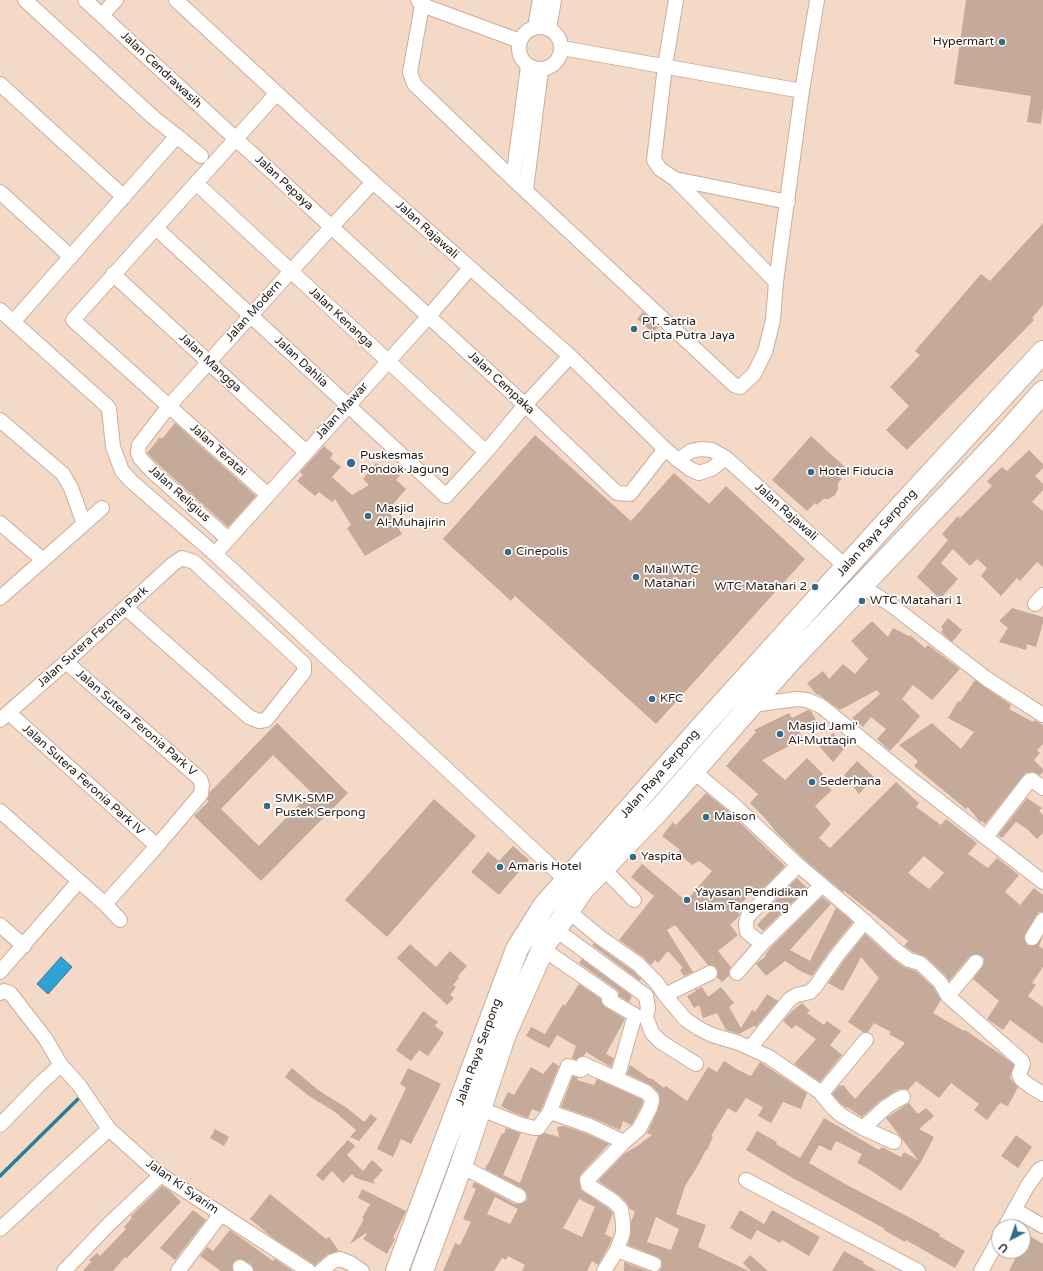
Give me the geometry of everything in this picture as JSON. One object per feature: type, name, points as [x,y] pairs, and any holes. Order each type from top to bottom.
[{"type":"main road","name":"Jalan Raya Serpong","points":[[397,1271],[517,949],[544,906],[708,720],[1043,352]]},
{"type":"main road","points":[[1009,389],[1036,400]]},
{"type":"main road","name":"Jalan Raya Serpong","points":[[426,1270],[439,1226],[462,1166],[505,1034],[543,949],[555,929],[584,889],[642,828],[788,663],[1003,437],[1036,400]]},
{"type":"main road","points":[[626,813],[642,828]]},
{"type":"main road","points":[[418,1216],[439,1226]]},
{"type":"street","points":[[25,0],[154,118],[201,156]]},
{"type":"street","name":"Jalan Cendrawasih","points":[[85,0],[237,139]]},
{"type":"street","points":[[102,15],[116,0]]},
{"type":"street","name":"Jalan Rajawali","points":[[176,0],[373,182],[570,356],[678,460],[690,469],[699,473],[711,469],[726,458]]},
{"type":"street","points":[[540,0],[542,28]]},
{"type":"street","points":[[542,28],[554,0]]},
{"type":"street","points":[[676,0],[665,66],[654,160],[660,169],[675,179],[776,282]]},
{"type":"street","points":[[520,41],[421,2],[410,72],[415,85],[737,387],[743,385],[754,374],[765,352],[773,320],[776,282],[802,91],[817,0]]},
{"type":"street","points":[[542,28],[555,33],[560,39],[562,48],[559,59],[554,65],[548,68],[534,68],[523,61],[518,48],[520,41],[523,34],[529,30],[542,28]]},
{"type":"street","points":[[562,48],[802,91]]},
{"type":"street","points":[[514,179],[534,68]]},
{"type":"street","points":[[526,190],[534,68]]},
{"type":"street","points":[[0,84],[124,197]]},
{"type":"street","points":[[113,274],[237,139],[277,93]]},
{"type":"street","points":[[13,322],[177,136]]},
{"type":"street","name":"Jalan Pepaya","points":[[237,139],[331,226]]},
{"type":"street","points":[[675,179],[788,202]]},
{"type":"street","name":"Jalan Modern","points":[[140,445],[169,406],[290,270],[373,182]]},
{"type":"street","name":"Jalan Kenanga","points":[[196,183],[486,452]]},
{"type":"street","points":[[0,192],[71,258]]},
{"type":"street","name":"Jalan Cempaka","points":[[331,226],[525,405],[616,493],[630,494],[665,449]]},
{"type":"street","name":"Jalan Dahlia","points":[[156,228],[446,496],[486,452]]},
{"type":"street","name":"Jalan Mawar","points":[[215,554],[429,316],[470,268]]},
{"type":"street","name":"Jalan Mangga","points":[[113,274],[306,452]]},
{"type":"street","name":"Jalan Teratai","points":[[113,274],[72,320],[268,495]]},
{"type":"street","points":[[0,310],[107,406],[109,409],[113,447],[122,471],[131,481],[215,554],[566,880]]},
{"type":"street","points":[[486,452],[525,405],[570,356]]},
{"type":"street","points":[[0,420],[62,474],[71,488],[79,506],[84,524]]},
{"type":"street","name":"Jalan Religius","points":[[140,445],[138,453],[140,458],[153,472],[228,539]]},
{"type":"street","name":"Jalan Rajawali","points":[[678,460],[691,451],[701,449],[712,450],[726,458],[846,567]]},
{"type":"street","points":[[0,598],[102,508]]},
{"type":"street","points":[[0,523],[43,560]]},
{"type":"street","name":"Jalan Sutera Feronia Park","points":[[4,716],[66,662],[173,564],[182,558],[194,562],[304,664],[304,672],[300,679],[266,720],[259,721],[248,717],[126,608]]},
{"type":"street","points":[[862,586],[890,604],[987,678],[1043,715]]},
{"type":"street","name":"Jalan Sutera Feronia Park V","points":[[66,662],[200,779],[202,785],[201,794],[157,846]]},
{"type":"street","points":[[752,705],[797,699],[807,700],[821,706],[1043,882]]},
{"type":"street","name":"Jalan Sutera Feronia Park IV","points":[[4,716],[157,846]]},
{"type":"street","points":[[693,771],[733,804],[798,865],[898,952],[909,960],[920,963],[940,982],[948,996],[1022,1061],[1023,1064],[1019,1074],[1021,1079],[1043,1094]]},
{"type":"street","points":[[986,837],[1029,781],[1032,780],[1043,788]]},
{"type":"street","points":[[0,811],[105,904],[120,920]]},
{"type":"street","points":[[105,904],[157,846]]},
{"type":"street","points":[[762,944],[747,932],[746,923],[748,916],[798,865]]},
{"type":"street","points":[[603,868],[634,900]]},
{"type":"street","points":[[0,972],[79,881]]},
{"type":"street","points":[[737,973],[762,944],[822,885]]},
{"type":"street","points":[[568,911],[600,938],[638,964],[656,982],[685,1019],[712,1035],[750,1048],[769,1057],[822,1093],[837,1112],[863,1128],[894,1142]]},
{"type":"street","points":[[1032,938],[1043,920]]},
{"type":"street","points":[[750,1048],[790,999],[797,995],[810,992],[815,987],[838,954],[864,921]]},
{"type":"street","points":[[0,925],[24,946]]},
{"type":"street","points":[[555,929],[646,996],[648,1008],[646,1017],[652,1033],[661,1042],[696,1064]]},
{"type":"street","points":[[543,949],[611,996],[609,1000],[635,1015],[617,1078]]},
{"type":"street","points":[[948,996],[976,962]]},
{"type":"street","points":[[665,995],[710,973]]},
{"type":"street","name":"Jalan Ki Syarim","points":[[0,993],[4,991],[10,993],[45,1038],[61,1064],[79,1085],[109,1129],[162,1175],[298,1268]]},
{"type":"street","points":[[822,1093],[866,1040]]},
{"type":"street","points":[[0,1125],[61,1064]]},
{"type":"street","points":[[480,1109],[519,1124],[538,1128],[549,1113],[568,1066],[581,1070],[583,1064],[646,1092],[652,1098],[639,1129],[624,1142],[587,1180],[588,1185],[613,1201],[621,1209],[623,1233],[618,1250],[604,1271]]},
{"type":"street","points":[[863,1128],[886,1107],[904,1096]]},
{"type":"street","points":[[549,1113],[563,1116],[624,1142]]},
{"type":"street","points":[[0,1229],[109,1129]]},
{"type":"street","points":[[462,1166],[519,1196]]},
{"type":"street","points":[[1010,1219],[1028,1185],[1039,1170],[1043,1168]]},
{"type":"street","points":[[64,1271],[109,1224],[162,1175]]},
{"type":"street","points":[[746,1180],[918,1271]]},
{"type":"street","points":[[1015,1210],[1043,1226]]},
{"type":"street","points":[[178,1271],[221,1214]]},
{"type":"street","points":[[618,1250],[654,1264]]},
{"type":"street","points":[[981,1271],[991,1253]]},
{"type":"street","points":[[321,1271],[334,1261],[340,1259],[350,1263],[362,1271]]},
{"type":"water","points":[[61,957],[72,967],[48,994],[37,984]]},
{"type":"building","name":"Hypermart","points":[[966,0],[1043,0],[1043,107],[1041,124],[1027,122],[1031,96],[954,84]]},
{"type":"building","points":[[1043,223],[1043,305],[1032,318],[1034,320],[907,450],[886,430],[909,406],[890,387],[920,355],[915,351],[981,274],[990,281]]},
{"type":"building","points":[[643,312],[659,326],[653,333],[637,319]]},
{"type":"building","points":[[175,423],[256,496],[228,527],[147,453],[160,437],[162,439]]},
{"type":"building","name":"Mall WTC Matahari","points":[[535,435],[631,521],[674,473],[709,504],[726,486],[805,559],[656,724],[515,596],[511,601],[443,539]]},
{"type":"building","name":"Hotel Fiducia","points":[[811,436],[846,468],[839,476],[842,479],[838,483],[838,489],[835,495],[829,499],[823,499],[817,505],[815,503],[807,511],[772,480]]},
{"type":"building","points":[[324,446],[333,454],[330,458],[341,467],[332,477],[352,495],[369,485],[363,479],[376,463],[386,472],[392,465],[402,473],[396,480],[406,489],[388,510],[402,534],[365,556],[347,528],[351,525],[335,499],[332,502],[319,492],[315,496],[297,481],[303,475],[300,472]]},
{"type":"building","points":[[1029,450],[1043,464],[1043,468],[1035,476],[1043,484],[1043,490],[1032,502],[1043,511],[1043,567],[1037,562],[1020,581],[1017,578],[1001,596],[981,576],[987,568],[977,559],[970,566],[953,549],[941,563],[958,579],[940,599],[917,577],[948,540],[942,534],[958,516],[960,518],[992,486],[987,481],[1002,467],[1007,471]]},
{"type":"building","points":[[1012,608],[1043,617],[1043,623],[1036,647],[1027,644],[1026,650],[999,642],[1008,628],[999,621]]},
{"type":"building","points":[[948,618],[962,630],[952,642],[941,632],[943,629],[941,627]]},
{"type":"building","points":[[872,621],[888,637],[893,628],[909,636],[910,635],[925,648],[928,645],[960,669],[932,700],[913,685],[902,699],[920,716],[890,751],[877,739],[886,729],[871,717],[863,727],[852,718],[880,694],[877,690],[840,710],[816,694],[807,683],[823,671],[829,679],[843,664],[855,674],[868,659],[851,641]]},
{"type":"building","points":[[975,680],[1011,705],[1009,709],[1033,722],[1035,720],[1043,725],[1043,744],[1037,750],[1040,753],[1034,760],[1043,769],[1043,772],[1040,775],[1033,772],[1026,773],[985,824],[982,821],[980,822],[968,807],[966,809],[914,766],[918,761],[899,745],[932,723],[961,749],[974,732],[948,718],[958,701],[960,702]]},
{"type":"building","points":[[808,710],[811,711],[817,722],[799,732],[803,739],[762,760],[785,780],[807,758],[823,774],[819,779],[832,790],[815,806],[831,824],[819,838],[830,848],[896,782],[919,803],[916,807],[941,825],[946,819],[977,843],[968,854],[988,868],[997,858],[1019,875],[1005,892],[1020,905],[1034,888],[1043,895],[1043,912],[1039,912],[1036,916],[1024,938],[1027,945],[1032,946],[1036,945],[1043,936],[1039,946],[1043,949],[1043,967],[1032,983],[1036,985],[1028,996],[1043,1007],[1043,1044],[1010,1020],[1003,1030],[987,1019],[999,1001],[973,979],[984,964],[984,959],[982,956],[977,954],[970,956],[949,981],[946,976],[926,957],[913,952],[904,946],[908,941],[844,891],[845,889],[843,892],[804,859],[776,832],[750,803],[758,794],[726,766],[756,732],[754,730],[789,713],[792,718]],"holes":[[[924,856],[944,873],[929,889],[908,873]]]},
{"type":"building","points":[[277,723],[348,793],[261,881],[194,816],[209,801],[207,800],[210,792]],"holes":[[[273,755],[311,792],[259,846],[221,809]]]},
{"type":"building","points":[[833,733],[843,745],[841,746],[844,749],[833,762],[819,746]]},
{"type":"building","points":[[857,761],[874,777],[859,794],[844,775]]},
{"type":"building","points":[[706,793],[727,810],[785,866],[760,892],[756,888],[735,910],[740,914],[730,925],[738,935],[718,951],[731,967],[729,976],[722,982],[717,977],[717,969],[714,966],[708,965],[675,925],[667,930],[693,972],[684,976],[680,970],[683,968],[668,951],[658,963],[655,960],[651,965],[643,957],[619,940],[654,896],[631,877],[642,864],[686,901],[712,871],[699,861],[692,865],[678,853],[680,850],[662,836],[673,822],[676,825]]},
{"type":"building","points":[[1027,798],[1042,808],[1039,811],[1043,815],[1043,833],[1037,839],[1027,829],[1016,822],[1002,838],[998,835]]},
{"type":"building","points":[[434,799],[476,836],[387,937],[345,900]]},
{"type":"building","name":"Amaris Hotel","points":[[513,846],[529,860],[499,895],[471,872],[488,852],[499,861]]},
{"type":"building","points":[[797,878],[807,888],[763,931],[757,925],[775,906],[772,904]]},
{"type":"building","points":[[822,897],[831,904],[790,950],[810,961],[836,908],[853,922],[812,976],[802,972],[785,961],[766,976],[756,964],[766,956],[765,955],[772,946]]},
{"type":"building","points":[[865,934],[893,959],[904,967],[916,971],[933,987],[941,1000],[933,1013],[964,1031],[965,1030],[1014,1065],[1010,1078],[1018,1087],[1008,1106],[1000,1103],[987,1120],[974,1110],[979,1104],[951,1083],[939,1098],[916,1081],[908,1090],[899,1089],[881,1100],[862,1117],[847,1107],[846,1108],[832,1094],[840,1085],[843,1085],[855,1099],[905,1043],[889,1034],[891,1032],[874,1023],[868,1032],[863,1032],[848,1022],[879,978],[861,957],[843,991],[828,983]]},
{"type":"building","points":[[594,943],[633,971],[641,979],[640,981],[592,945]]},
{"type":"building","points":[[410,944],[436,967],[450,951],[467,966],[458,976],[459,978],[453,985],[456,987],[450,995],[454,998],[447,1005],[397,958]]},
{"type":"building","points":[[582,959],[632,996],[629,1002],[619,996],[619,992],[616,989],[579,963]]},
{"type":"building","points":[[579,984],[601,999],[602,1004],[605,1007],[625,1019],[606,1054],[614,1058],[611,1067],[586,1052],[584,1056],[581,1056],[576,1060],[572,1058],[576,1046],[557,1035],[549,1048],[526,1036],[531,1027],[545,1034],[563,1004],[565,1006]]},
{"type":"building","points":[[702,987],[708,997],[721,987],[734,1003],[729,1007],[741,1028],[752,1010],[755,1012],[767,994],[778,1001],[756,1027],[754,1026],[739,1034],[726,1030],[717,1013],[703,1018],[699,1005],[694,1008],[687,996]]},
{"type":"building","points":[[802,1003],[810,1011],[807,1013],[824,1025],[827,1021],[841,1031],[830,1045],[842,1055],[820,1082],[794,1064],[816,1039],[796,1025],[792,1029],[783,1021]]},
{"type":"building","points":[[423,1011],[438,1022],[435,1026],[444,1033],[428,1056],[419,1050],[411,1061],[396,1050]]},
{"type":"building","points":[[724,1061],[751,1076],[760,1062],[807,1093],[801,1109],[783,1102],[771,1123],[758,1116],[763,1107],[746,1098],[736,1113],[728,1108],[711,1136],[713,1137],[707,1150],[685,1186],[676,1214],[706,1225],[698,1247],[749,1271],[659,1271],[662,1267],[660,1258],[628,1245],[631,1233],[631,1222],[635,1212],[629,1208],[627,1203],[619,1195],[598,1181],[624,1154],[652,1135],[647,1133],[658,1110],[660,1097],[658,1092],[652,1086],[627,1074],[630,1065],[664,1088],[666,1086],[687,1101],[708,1067],[717,1072]],"holes":[[[656,1217],[679,1229],[671,1250],[647,1242]]]},
{"type":"building","points":[[553,1062],[559,1066],[540,1112],[532,1109],[528,1118],[501,1106],[508,1092],[514,1095],[531,1067],[543,1074]]},
{"type":"building","points":[[292,1068],[318,1090],[347,1108],[364,1122],[371,1114],[377,1119],[359,1141],[350,1137],[356,1130],[335,1112],[309,1096],[285,1077]]},
{"type":"building","points":[[408,1068],[441,1084],[411,1144],[401,1139],[393,1157],[377,1149],[406,1088],[400,1084]]},
{"type":"building","points":[[573,1076],[578,1078],[577,1080],[594,1085],[597,1079],[641,1099],[643,1101],[642,1105],[632,1124],[631,1125],[623,1121],[620,1130],[593,1118],[561,1107]]},
{"type":"building","points":[[909,1103],[918,1114],[926,1108],[934,1116],[919,1129],[934,1137],[921,1162],[901,1191],[857,1163],[862,1154],[836,1141],[831,1151],[819,1145],[809,1163],[847,1185],[940,1234],[939,1236],[965,1251],[955,1268],[906,1240],[905,1242],[884,1230],[885,1229],[791,1177],[746,1150],[757,1131],[777,1142],[776,1144],[800,1158],[824,1118],[879,1150],[882,1147],[901,1157],[904,1152],[918,1160],[886,1118]]},
{"type":"building","points":[[564,1126],[609,1144],[579,1178],[581,1190],[613,1213],[605,1234],[612,1238],[598,1265],[592,1261],[587,1271],[522,1271],[525,1265],[508,1256],[506,1260],[502,1258],[494,1271],[443,1271],[455,1243],[460,1245],[471,1222],[463,1219],[476,1189],[472,1187],[474,1182],[515,1204],[523,1203],[527,1200],[527,1195],[523,1189],[485,1169],[502,1133],[504,1134],[506,1128],[521,1133],[503,1175],[520,1183],[538,1136],[545,1133],[559,1137],[557,1127]],"holes":[[[495,1197],[518,1209],[510,1224],[487,1214]],[[579,1199],[595,1207],[582,1237],[563,1228]]]},
{"type":"building","points":[[215,1129],[229,1137],[224,1146],[210,1138]]},
{"type":"building","points":[[1016,1135],[1032,1147],[1018,1168],[1001,1156]]},
{"type":"building","points":[[348,1140],[355,1146],[347,1155],[363,1171],[372,1160],[383,1170],[373,1181],[375,1184],[356,1178],[352,1174],[343,1183],[332,1171],[323,1181],[316,1175]]},
{"type":"building","points":[[162,1186],[170,1191],[181,1202],[127,1258],[125,1257],[113,1271],[83,1271],[91,1262],[89,1260],[97,1253],[100,1256],[126,1229],[124,1227],[132,1218],[131,1216]]},
{"type":"building","points":[[362,1189],[406,1211],[393,1238],[395,1239],[387,1254],[363,1239],[367,1234],[366,1233],[350,1244],[364,1219],[362,1218],[370,1204],[358,1198]]},
{"type":"building","points":[[270,1194],[326,1239],[329,1237],[339,1251],[328,1254],[315,1265],[273,1238],[250,1219]]},
{"type":"building","points":[[193,1210],[206,1220],[175,1260],[160,1248]]},
{"type":"building","points":[[740,1210],[764,1224],[772,1210],[820,1237],[809,1256],[782,1240],[780,1243],[757,1230],[751,1240],[730,1228]]},
{"type":"building","points":[[230,1230],[273,1261],[275,1259],[293,1271],[254,1271],[251,1264],[240,1259],[233,1263],[233,1271],[221,1271],[200,1256],[207,1247],[213,1251]]},
{"type":"building","points":[[1031,1237],[1043,1244],[1043,1271],[1009,1271],[1015,1259],[1031,1259]]},
{"type":"building","points":[[844,1251],[864,1262],[863,1263],[877,1271],[832,1271]]},
{"type":"building","points":[[750,1255],[768,1271],[751,1271],[743,1263]]},
{"type":"building","points":[[624,1262],[648,1271],[624,1271]]},
{"type":"waterway","points":[[0,1176],[82,1095]]},
{"type":"place","name":"Hypermart","points":[[1002,42]]},
{"type":"place","name":"PT. Satria Cipta Putra Jaya","points":[[634,329]]},
{"type":"place","name":"Puskesmas Pondok Jagung","points":[[351,463]]},
{"type":"place","name":"Hotel Fiducia","points":[[811,472]]},
{"type":"place","name":"Masjid Al-Muhajirin","points":[[368,516]]},
{"type":"place","name":"Cinepolis","points":[[508,552]]},
{"type":"place","name":"Mall WTC Matahari","points":[[636,577]]},
{"type":"place","name":"WTC Matahari 2","points":[[815,587]]},
{"type":"place","name":"WTC Matahari 1","points":[[862,601]]},
{"type":"place","name":"KFC","points":[[652,699]]},
{"type":"place","name":"Masjid Jami' Al-Muttaqin","points":[[780,734]]},
{"type":"place","name":"Sederhana","points":[[812,782]]},
{"type":"place","name":"SMK-SMP Pustek Serpong","points":[[267,806]]},
{"type":"place","name":"Maison","points":[[706,817]]},
{"type":"place","name":"Yaspita","points":[[633,857]]},
{"type":"place","name":"Amaris Hotel","points":[[500,867]]},
{"type":"place","name":"Yayasan Pendidikan Islam Tangerang","points":[[687,900]]}]
